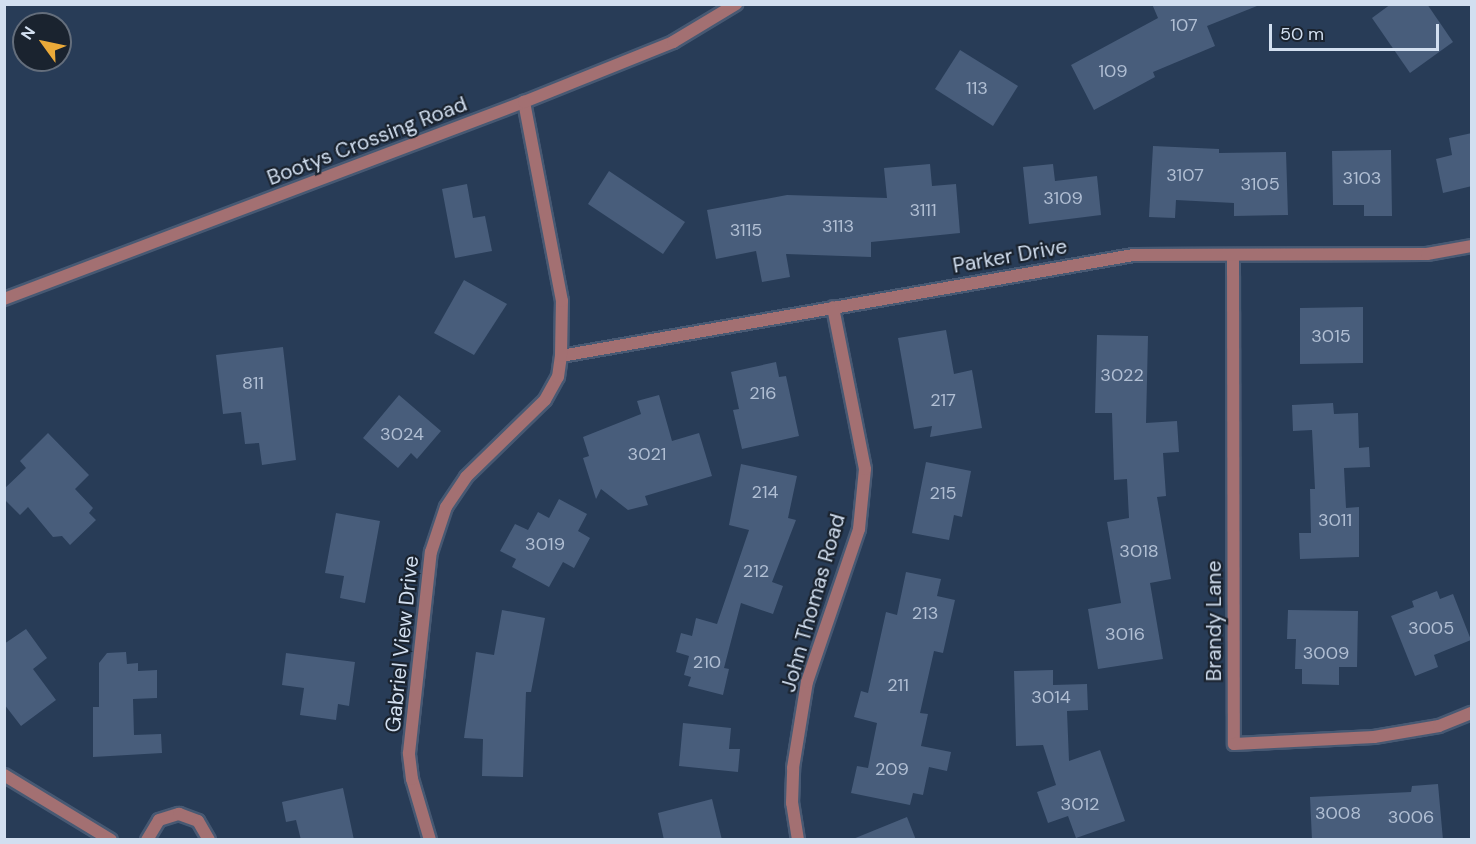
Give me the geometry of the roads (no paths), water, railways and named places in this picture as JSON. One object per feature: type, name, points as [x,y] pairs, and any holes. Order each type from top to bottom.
[{"type":"street","name":"Bootys Crossing Road","points":[[4,299],[524,102],[673,42],[736,4]]},
{"type":"street","name":"Gabriel View Drive","points":[[430,840],[412,779],[409,753],[430,552],[446,507],[466,477],[545,400],[558,377],[561,356],[562,301],[524,102]]},
{"type":"street","name":"Parker Drive","points":[[561,356],[1132,255],[1427,254],[1472,246]]},
{"type":"street","name":"Brandy Lane","points":[[1233,256],[1234,744],[1374,737],[1439,726],[1472,713]]},
{"type":"street","name":"John Thomas Road","points":[[798,840],[792,803],[793,768],[807,682],[859,529],[866,469],[833,308]]},
{"type":"street","points":[[4,775],[111,840]]},
{"type":"street","points":[[147,840],[159,820],[179,814],[198,820],[209,840]]}]
